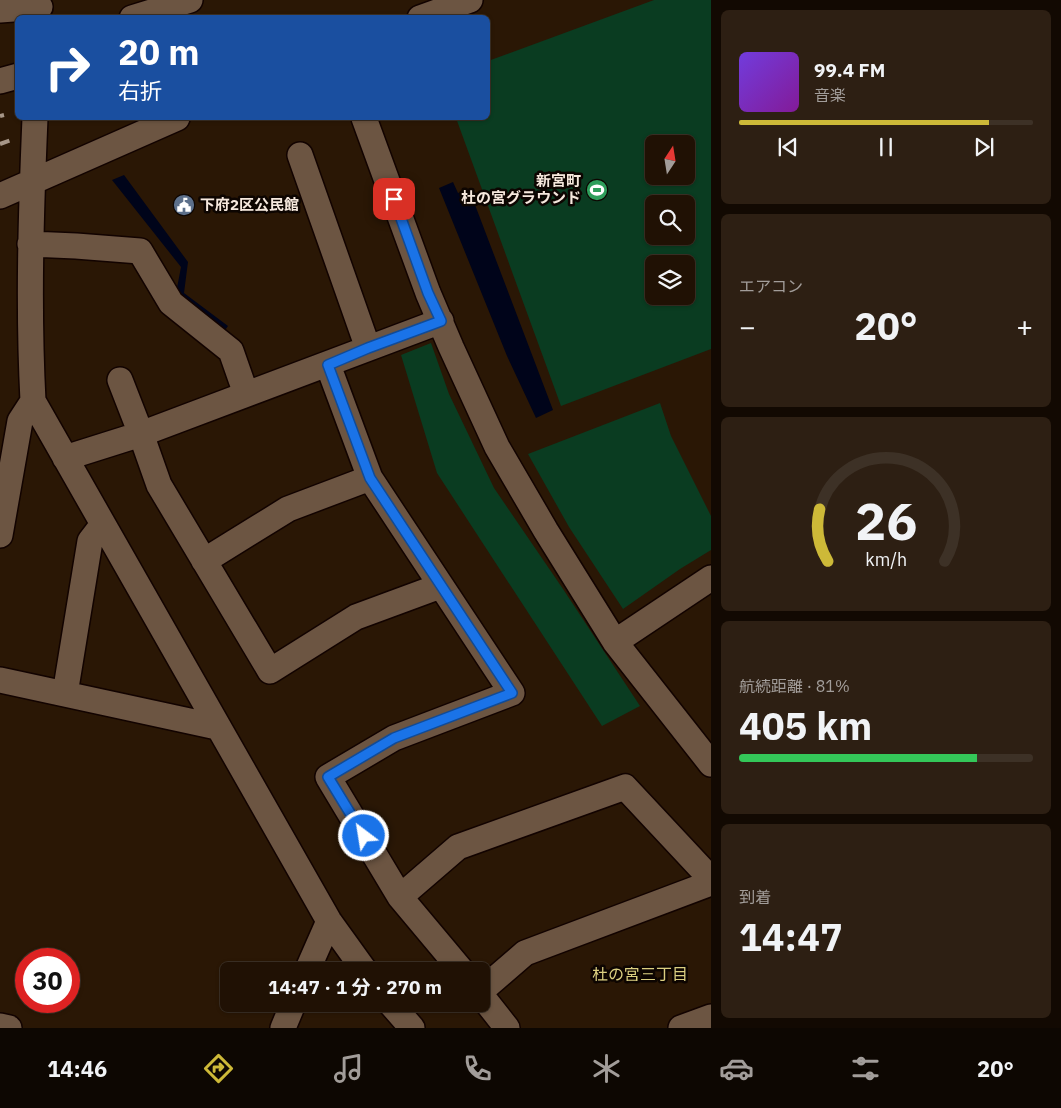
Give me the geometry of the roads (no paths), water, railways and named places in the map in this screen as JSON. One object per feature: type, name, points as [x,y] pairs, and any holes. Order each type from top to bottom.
[{"type":"street","points":[[142,15],[190,0]]},
{"type":"street","points":[[428,15],[470,0]]},
{"type":"street","points":[[0,10],[40,8]]},
{"type":"street","points":[[0,82],[15,77]]},
{"type":"street","points":[[35,120],[30,244],[30,351],[33,401],[329,921],[359,962]]},
{"type":"street","points":[[0,196],[172,120]]},
{"type":"street","points":[[365,120],[428,293],[498,447],[546,531],[615,642],[711,764]]},
{"type":"street","points":[[300,155],[368,348]]},
{"type":"street","points":[[30,244],[140,251],[171,303],[231,351],[246,394]]},
{"type":"street","points":[[65,458],[141,434],[441,321]]},
{"type":"street","points":[[328,365],[370,478],[512,693],[394,738],[328,777],[400,896],[455,962]]},
{"type":"street","points":[[120,380],[159,485],[270,671],[356,617],[440,586]]},
{"type":"street","points":[[0,536],[20,421],[33,401]]},
{"type":"street","points":[[204,561],[288,509],[370,478]]},
{"type":"street","points":[[65,694],[90,541],[103,524]]},
{"type":"street","points":[[615,642],[711,578]]},
{"type":"street","points":[[0,680],[217,727]]},
{"type":"street","points":[[400,896],[458,847],[625,787],[711,879]]},
{"type":"street","points":[[490,983],[526,953],[711,883]]},
{"type":"street","points":[[311,962],[329,921]]},
{"type":"street","points":[[490,1006],[507,1028]]},
{"type":"street","points":[[283,1028],[290,1012]]},
{"type":"street","points":[[397,1012],[412,1028]]},
{"type":"street","points":[[681,1028],[711,1017]]},
{"type":"street","points":[[0,1026],[9,1028]]},
{"type":"water","points":[[124,175],[188,262],[184,293],[228,326],[223,333],[176,293],[181,267],[112,180]]},
{"type":"water","points":[[453,182],[458,193],[469,189],[553,410],[536,418],[507,356],[439,188]]},
{"type":"railway","points":[[0,116],[4,115]]},
{"type":"railway","points":[[0,144],[11,140]]},
{"type":"place","name":"新宮町 杜の宮グラウンド","points":[[597,190]]},
{"type":"place","name":"下府2区公民館","points":[[184,205]]},
{"type":"district","name":"杜の宮三丁目","points":[[640,974]]}]
